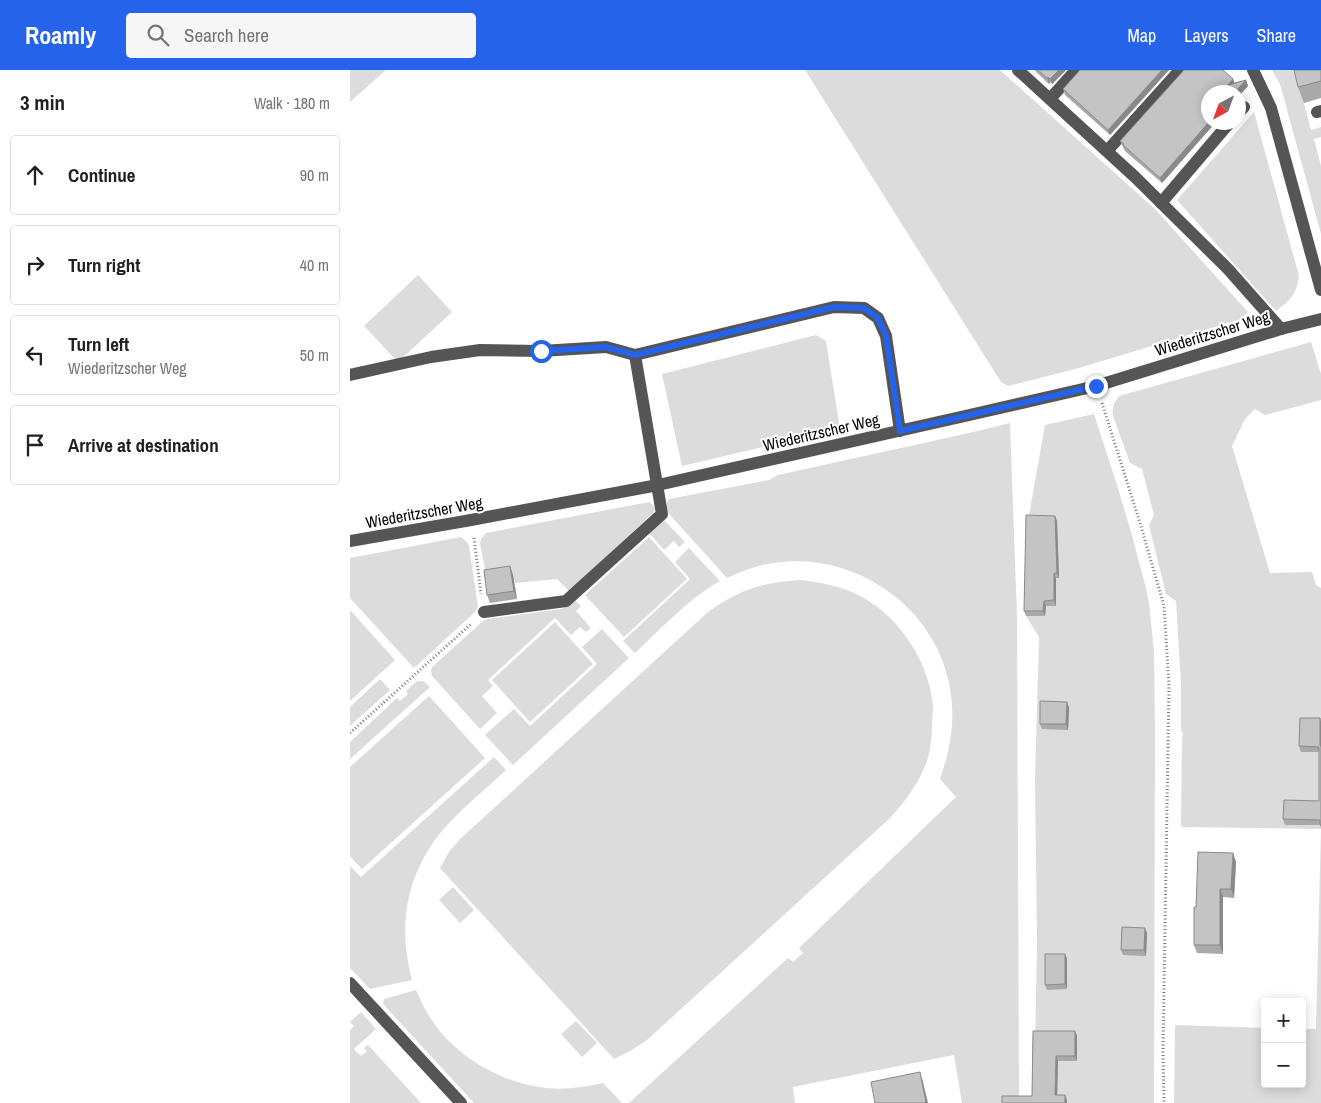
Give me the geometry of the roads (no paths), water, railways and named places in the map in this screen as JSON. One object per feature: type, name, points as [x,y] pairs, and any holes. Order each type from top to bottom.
[{"type":"street","points":[[1018,70],[1161,203],[1228,269],[1281,329]]},
{"type":"street","points":[[1050,99],[1076,70]]},
{"type":"street","points":[[1107,152],[1180,70]]},
{"type":"street","points":[[1253,70],[1271,108],[1321,290]]},
{"type":"street","points":[[1161,203],[1223,130]]},
{"type":"street","points":[[350,375],[431,357],[480,350],[541,351],[606,347],[635,355],[834,307],[864,308],[878,318],[886,336],[900,431]]},
{"type":"street","name":"Wiederitzscher Weg","points":[[350,541],[658,485],[900,431],[1096,386],[1281,329],[1321,319]]},
{"type":"street","points":[[484,612],[566,601],[662,514],[635,355]]},
{"type":"street","points":[[350,984],[461,1103]]}]
